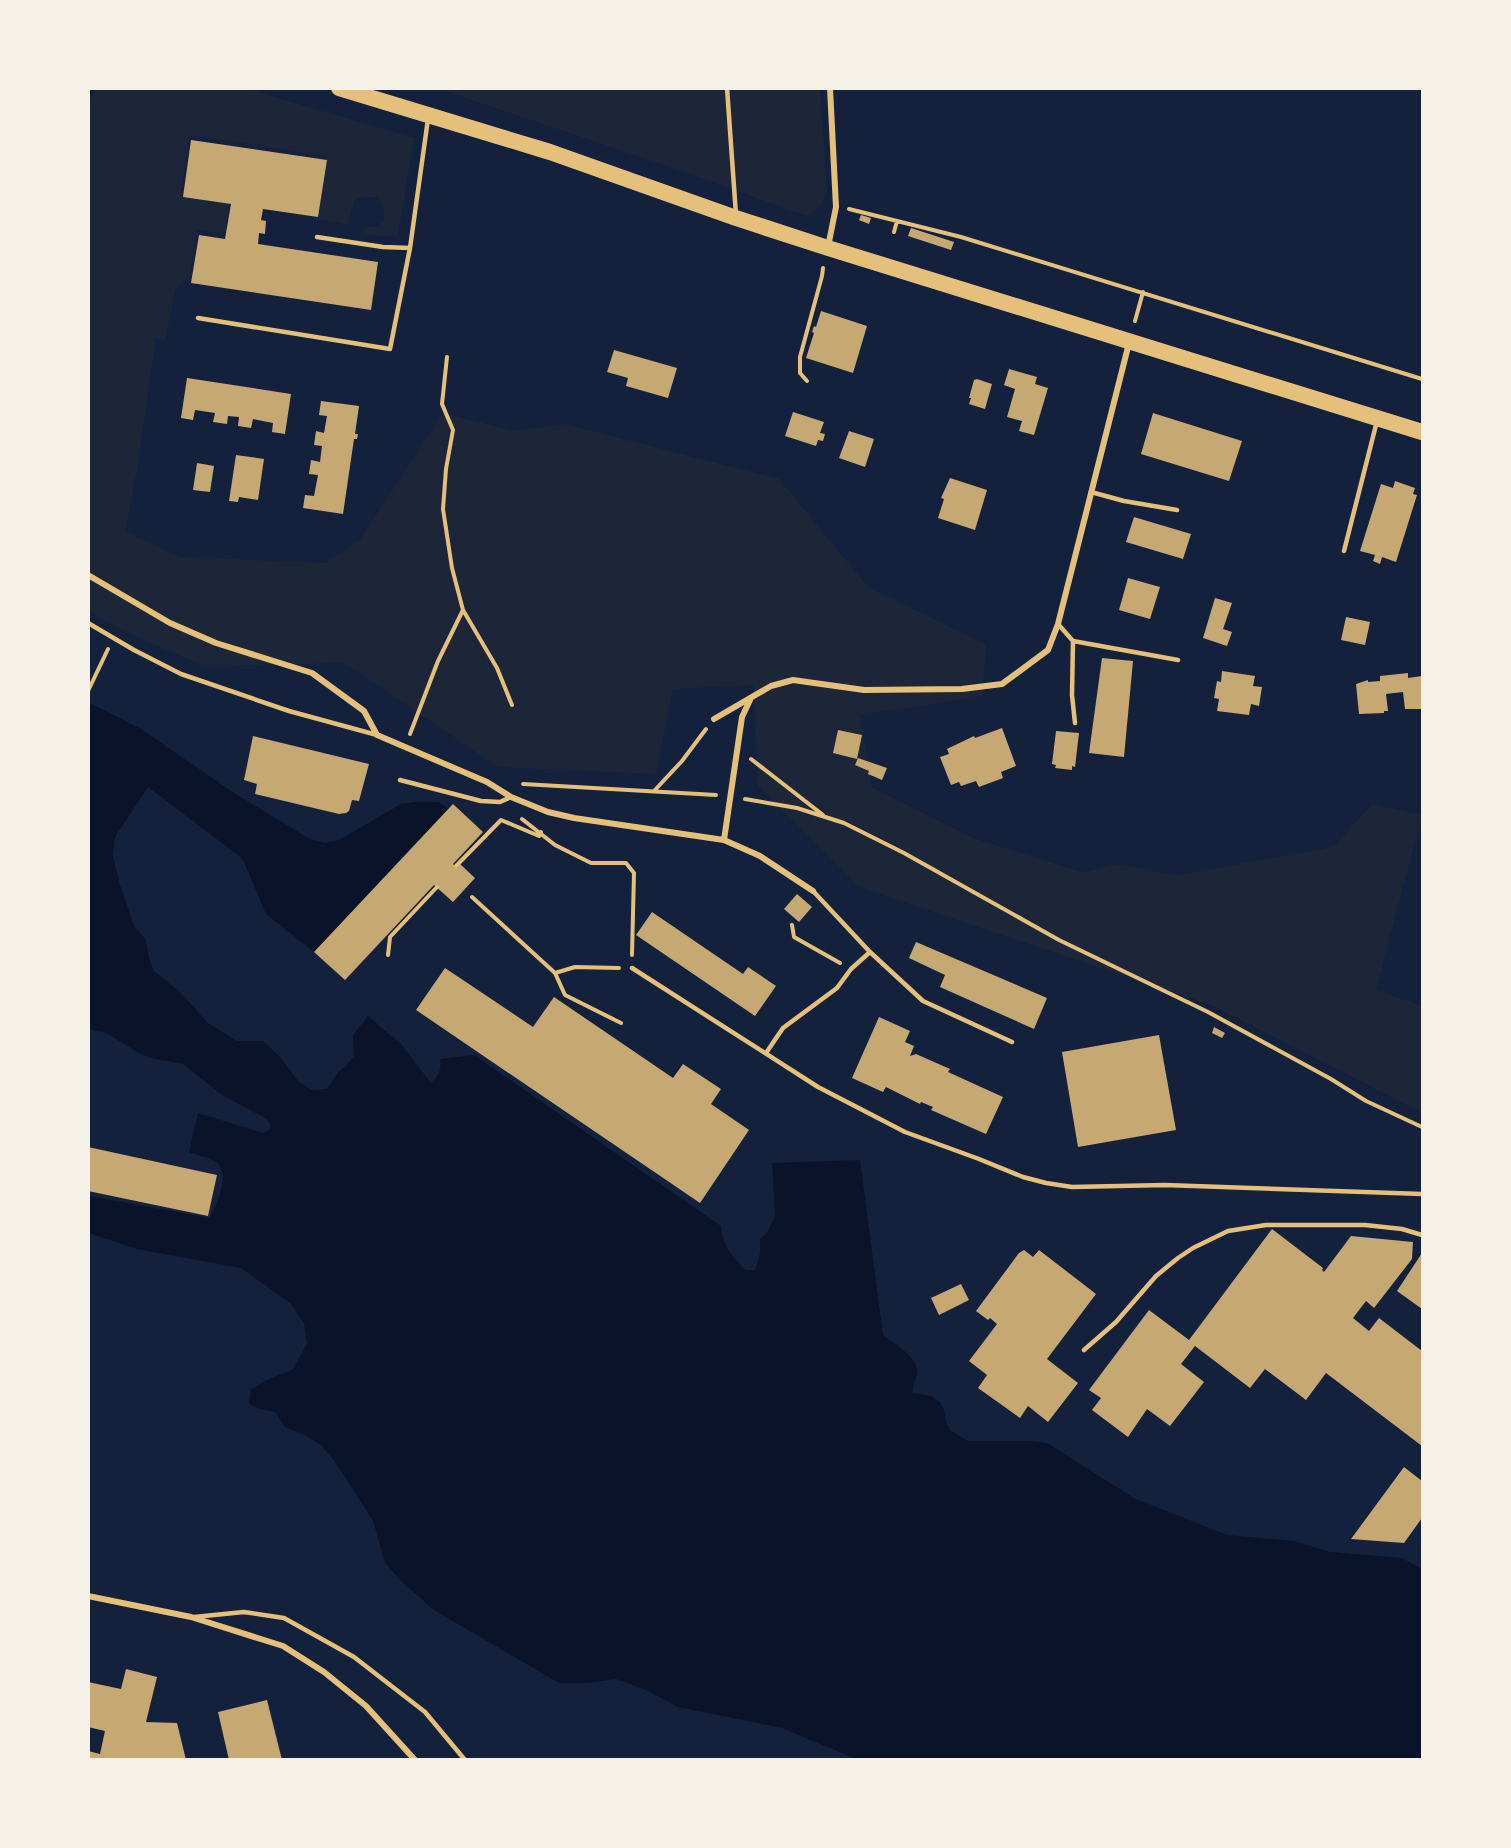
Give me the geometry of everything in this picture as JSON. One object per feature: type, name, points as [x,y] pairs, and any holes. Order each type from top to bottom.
[{"type":"highway","points":[[339,88],[550,152],[736,218],[825,254],[1129,342],[1422,432]]},
{"type":"street","points":[[825,254],[836,207],[830,88]]},
{"type":"street","points":[[714,719],[771,686],[793,681],[864,690],[963,689],[1002,684],[1048,650],[1058,624],[1129,342]]},
{"type":"street","points":[[88,575],[170,623],[216,643],[312,673],[364,711],[377,735],[486,782],[511,797],[549,812],[574,818],[724,840],[759,856],[813,891]]},
{"type":"street","points":[[724,840],[742,717],[750,700]]},
{"type":"street","points":[[88,1596],[191,1617],[283,1646],[324,1672],[366,1706],[415,1760]]},
{"type":"lane","points":[[727,88],[736,218]]},
{"type":"lane","points":[[198,318],[390,349],[410,248],[429,116]]},
{"type":"lane","points":[[317,237],[383,247],[410,248]]},
{"type":"lane","points":[[1344,551],[1378,419]]},
{"type":"lane","points":[[1091,492],[1124,501],[1177,510]]},
{"type":"lane","points":[[88,623],[181,674],[289,711],[377,735]]},
{"type":"lane","points":[[1058,624],[1073,641],[1178,660]]},
{"type":"lane","points":[[1073,641],[1072,695],[1075,723]]},
{"type":"lane","points":[[400,780],[481,801],[500,802],[511,797]]},
{"type":"lane","points":[[813,891],[870,952],[923,1001],[1012,1042]]},
{"type":"lane","points":[[766,1053],[783,1028],[837,988],[851,969],[870,952]]},
{"type":"lane","points":[[632,968],[819,1087],[905,1132],[1023,1177],[1072,1187],[1165,1185],[1422,1194]]},
{"type":"lane","points":[[1084,1350],[1116,1322],[1156,1276],[1170,1264],[1193,1248],[1228,1231],[1266,1225],[1365,1225],[1401,1229],[1422,1235]]},
{"type":"lane","points":[[191,1617],[244,1612],[284,1618],[354,1657],[425,1712],[465,1760]]},
{"type":"path","points":[[836,207],[962,237],[1422,379]]},
{"type":"path","points":[[894,232],[897,221]]},
{"type":"path","points":[[807,381],[800,373],[800,357],[822,276],[825,254]]},
{"type":"path","points":[[1129,342],[1143,292]]},
{"type":"path","points":[[447,357],[442,404],[453,430],[446,469],[443,508],[452,568],[463,610],[497,668],[512,705]]},
{"type":"path","points":[[405,746],[438,661],[463,610]]},
{"type":"path","points":[[88,691],[113,638]]},
{"type":"path","points":[[655,790],[682,761],[714,719]]},
{"type":"path","points":[[738,748],[826,817]]},
{"type":"path","points":[[520,784],[711,794]]},
{"type":"path","points":[[751,800],[797,808],[826,817],[904,853],[1059,940],[1208,1012],[1331,1079],[1366,1101],[1422,1127]]},
{"type":"path","points":[[500,802],[555,845],[591,863],[626,863],[634,873],[632,968],[575,967],[555,973]]},
{"type":"path","points":[[456,866],[501,820],[539,836],[542,829]]},
{"type":"path","points":[[388,955],[390,937],[436,887]]},
{"type":"path","points":[[472,897],[555,973],[565,995],[621,1023]]},
{"type":"path","points":[[792,925],[794,937],[851,969]]},
{"type":"shaded area","points":[[98,89],[247,89],[414,138],[398,236],[363,235],[365,227],[376,227],[384,221],[384,208],[377,197],[354,200],[348,225],[319,219],[327,156],[190,135],[181,192],[230,200],[225,234],[197,230],[190,277],[176,288],[165,340],[156,338],[137,469],[125,532],[180,557],[326,563],[359,541],[443,413],[514,431],[565,424],[779,479],[869,588],[986,645],[982,696],[860,715],[872,787],[973,838],[1084,873],[1115,864],[1177,875],[1333,847],[1372,804],[1422,815],[1376,990],[1422,1006],[1422,1113],[1212,1005],[859,887],[758,786],[753,685],[673,689],[656,774],[498,767],[345,663],[203,666],[120,629],[89,610],[89,99]]},
{"type":"shaded area","points":[[439,89],[820,89],[827,189],[821,206],[807,216],[674,168]]},
{"type":"shaded area","points":[[88,702],[141,729],[234,793],[310,839],[325,843],[339,840],[401,804],[438,802],[449,809],[314,952],[266,914],[243,860],[239,856],[148,787],[115,837],[113,856],[119,882],[134,926],[146,940],[154,971],[182,994],[208,1023],[237,1041],[263,1041],[281,1058],[299,1082],[312,1090],[327,1089],[338,1072],[354,1056],[353,1035],[368,1016],[401,1044],[431,1083],[439,1072],[440,1059],[474,1055],[721,1226],[729,1251],[746,1270],[755,1270],[760,1253],[760,1239],[767,1233],[775,1216],[772,1163],[860,1160],[883,1335],[912,1359],[917,1369],[913,1393],[931,1396],[940,1402],[950,1430],[968,1441],[1047,1443],[1134,1498],[1227,1535],[1294,1541],[1330,1552],[1402,1558],[1422,1569],[1422,1759],[856,1759],[782,1728],[678,1707],[646,1690],[616,1679],[587,1683],[559,1683],[434,1610],[403,1583],[385,1563],[373,1521],[336,1463],[321,1445],[285,1427],[275,1412],[249,1404],[251,1389],[292,1370],[307,1344],[304,1323],[291,1304],[241,1268],[137,1249],[89,1233],[89,1196],[210,1218],[221,1190],[223,1174],[217,1163],[189,1152],[198,1113],[263,1133],[271,1126],[267,1119],[222,1095],[183,1064],[151,1058],[106,1033],[89,1029]]},
{"type":"building","points":[[191,140],[327,160],[318,217],[263,209],[261,220],[266,221],[265,234],[259,233],[258,244],[378,262],[371,310],[191,283],[199,235],[225,239],[231,204],[183,197]]},
{"type":"building","points":[[861,215],[871,218],[869,224],[859,220]]},
{"type":"building","points":[[911,228],[954,242],[951,250],[908,236]]},
{"type":"building","points":[[821,311],[867,326],[853,373],[806,358],[814,333],[812,332]]},
{"type":"building","points":[[614,350],[677,368],[668,398],[626,386],[628,378],[607,372]]},
{"type":"building","points":[[1009,369],[1037,377],[1035,384],[1048,388],[1034,435],[1019,431],[1022,421],[1007,417],[1015,389],[1004,385]]},
{"type":"building","points":[[187,378],[291,394],[285,434],[272,432],[273,423],[253,419],[251,428],[238,426],[239,417],[228,416],[227,424],[213,422],[215,413],[195,410],[193,420],[181,418]]},
{"type":"building","points":[[974,380],[992,384],[985,409],[969,404]]},
{"type":"building","points":[[321,401],[359,406],[355,434],[358,434],[357,439],[354,439],[343,514],[303,508],[305,495],[314,496],[318,475],[309,474],[311,460],[320,462],[322,446],[314,445],[316,431],[324,433],[327,416],[319,415]]},
{"type":"building","points":[[793,412],[824,422],[820,433],[825,434],[823,441],[818,440],[816,446],[785,436]]},
{"type":"building","points":[[1153,413],[1242,441],[1229,481],[1141,454]]},
{"type":"building","points":[[849,431],[874,439],[865,467],[839,458]]},
{"type":"building","points":[[236,455],[264,459],[258,500],[239,497],[238,502],[229,501]]},
{"type":"building","points":[[197,463],[214,466],[210,492],[193,490]]},
{"type":"building","points":[[950,478],[987,490],[975,530],[938,518],[944,499],[941,498]]},
{"type":"building","points":[[1395,481],[1415,488],[1413,494],[1417,495],[1396,562],[1382,557],[1380,564],[1373,561],[1375,555],[1360,551],[1381,484],[1393,488]]},
{"type":"building","points":[[1134,517],[1191,534],[1183,559],[1126,542]]},
{"type":"building","points":[[1128,578],[1160,587],[1150,619],[1119,610]]},
{"type":"building","points":[[1215,598],[1232,603],[1223,629],[1232,632],[1227,646],[1203,638]]},
{"type":"building","points":[[1346,617],[1370,622],[1365,645],[1341,640]]},
{"type":"building","points":[[1102,658],[1133,661],[1124,757],[1089,753]]},
{"type":"building","points":[[1222,671],[1255,676],[1253,686],[1262,687],[1259,706],[1251,704],[1249,715],[1217,711],[1219,699],[1214,698],[1217,681],[1221,682]]},
{"type":"building","points":[[1408,673],[1408,678],[1422,676],[1422,709],[1405,709],[1403,692],[1386,694],[1388,711],[1384,713],[1359,714],[1356,684],[1368,680],[1368,682],[1380,681],[1380,676]]},
{"type":"building","points":[[1002,728],[1016,766],[1001,772],[1003,778],[979,787],[976,781],[961,786],[959,782],[951,785],[940,757],[949,754],[947,749],[974,736],[975,738]]},
{"type":"building","points":[[838,730],[862,735],[857,759],[833,753]]},
{"type":"building","points":[[1056,731],[1079,733],[1075,767],[1072,766],[1072,770],[1055,768],[1056,765],[1052,764]]},
{"type":"building","points":[[253,736],[369,764],[359,801],[352,800],[349,811],[339,814],[255,794],[257,784],[244,780]]},
{"type":"building","points":[[858,758],[887,768],[882,780],[855,765]]},
{"type":"building","points":[[453,804],[483,832],[453,864],[457,868],[460,864],[475,878],[453,902],[434,885],[345,980],[314,952]]},
{"type":"building","points":[[797,894],[812,907],[799,922],[784,909]]},
{"type":"building","points":[[652,912],[743,974],[748,967],[776,986],[755,1016],[636,935]]},
{"type":"building","points":[[916,942],[1047,998],[1034,1029],[940,987],[945,975],[909,958]]},
{"type":"building","points":[[445,968],[533,1027],[554,997],[673,1078],[683,1064],[721,1089],[711,1104],[749,1130],[700,1203],[416,1010]]},
{"type":"building","points":[[879,1017],[910,1031],[905,1042],[914,1046],[910,1056],[916,1054],[950,1069],[948,1072],[1003,1097],[986,1134],[931,1110],[933,1107],[921,1102],[920,1104],[886,1087],[883,1092],[852,1078]]},
{"type":"building","points":[[1214,1027],[1225,1033],[1222,1038],[1212,1033]]},
{"type":"building","points":[[1159,1035],[1176,1130],[1078,1147],[1062,1052]]},
{"type":"building","points":[[88,1147],[217,1175],[208,1216],[88,1191]]},
{"type":"building","points":[[1272,1229],[1323,1268],[1324,1272],[1351,1236],[1413,1242],[1412,1259],[1374,1308],[1366,1301],[1353,1318],[1369,1331],[1379,1318],[1422,1351],[1422,1446],[1326,1373],[1306,1400],[1265,1369],[1250,1388],[1195,1346],[1181,1364],[1204,1382],[1170,1426],[1147,1409],[1128,1437],[1092,1410],[1101,1398],[1089,1390],[1149,1310],[1189,1340]]},
{"type":"building","points":[[1024,1250],[1033,1257],[1039,1250],[1096,1294],[1047,1359],[1078,1383],[1048,1422],[1028,1406],[1020,1418],[978,1388],[987,1375],[969,1361],[997,1324],[976,1311],[1019,1253]]},
{"type":"building","points":[[1422,1253],[1422,1309],[1397,1291]]},
{"type":"building","points":[[961,1284],[969,1300],[939,1315],[931,1298]]},
{"type":"building","points":[[1404,1467],[1422,1481],[1422,1518],[1404,1543],[1351,1539]]},
{"type":"building","points":[[126,1669],[157,1677],[146,1722],[177,1723],[186,1760],[88,1760],[88,1751],[100,1754],[105,1731],[88,1727],[88,1682],[121,1689]]},
{"type":"building","points":[[267,1700],[282,1760],[229,1760],[218,1712]]}]
